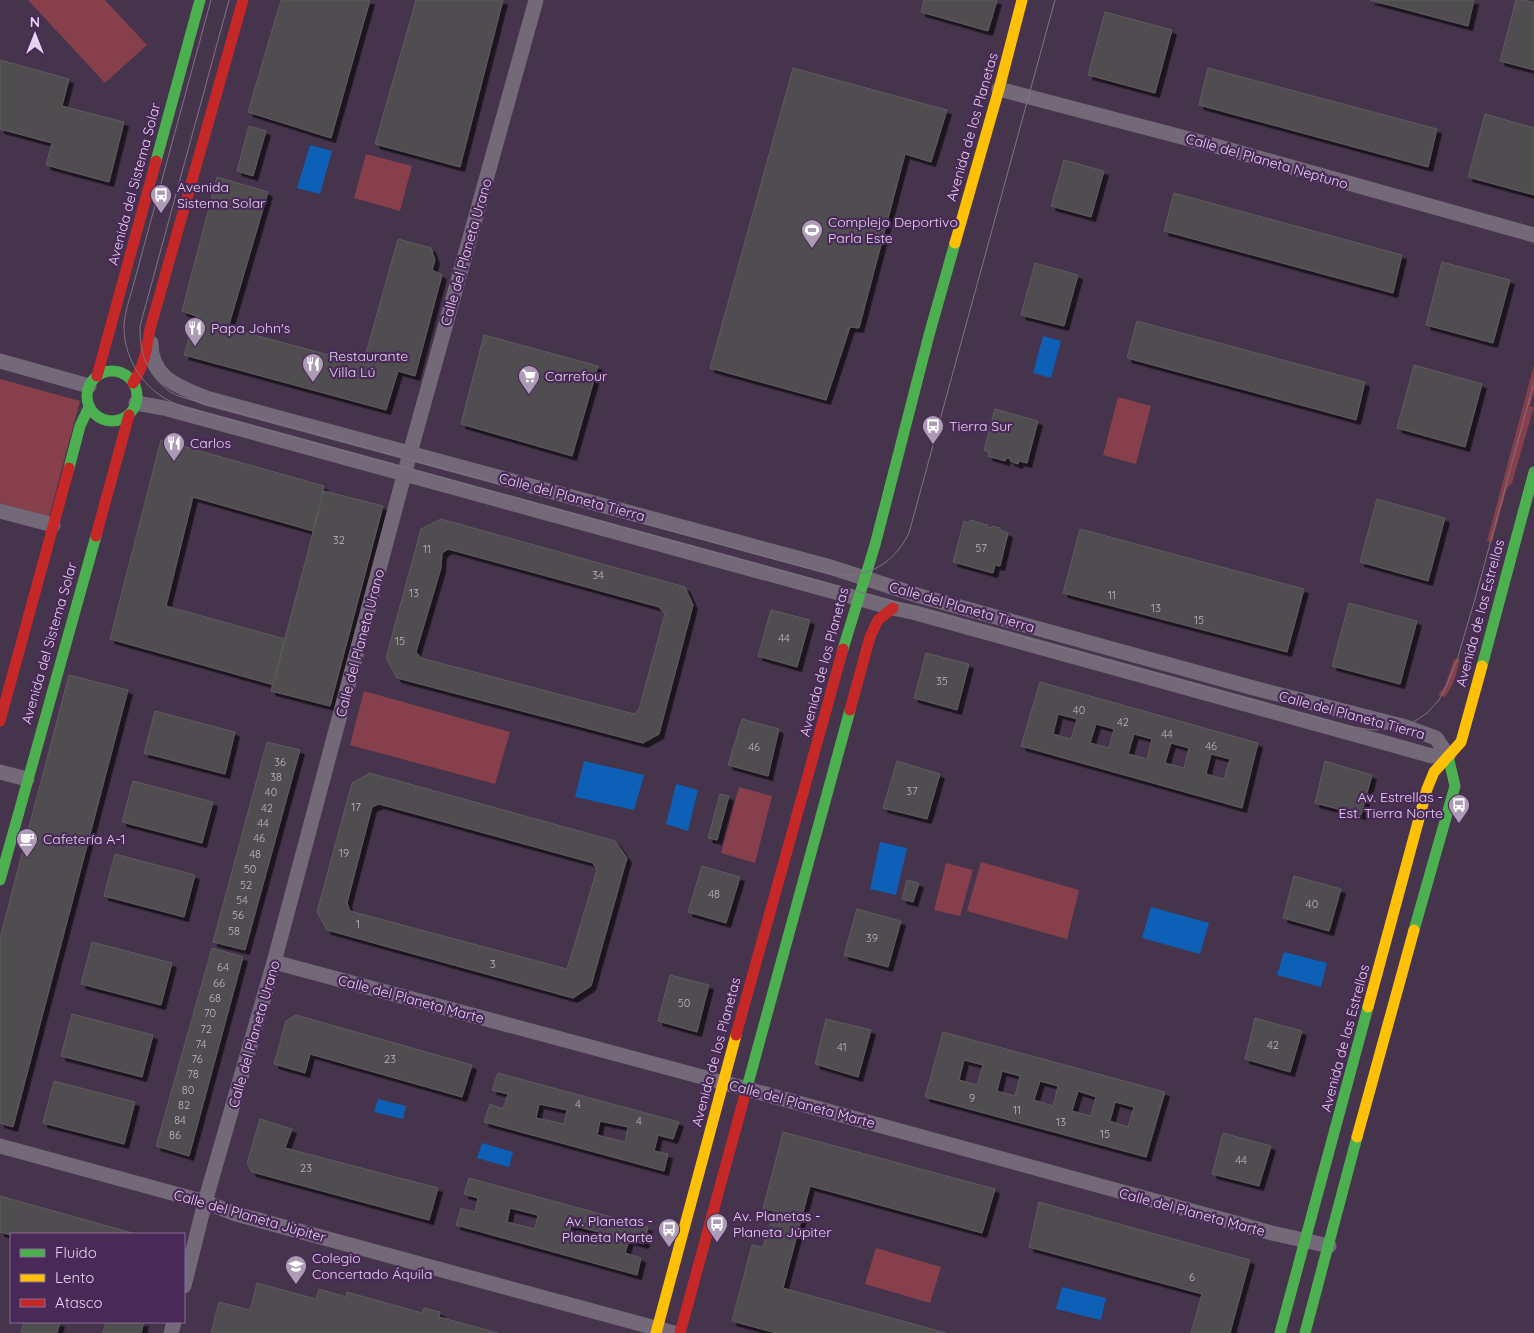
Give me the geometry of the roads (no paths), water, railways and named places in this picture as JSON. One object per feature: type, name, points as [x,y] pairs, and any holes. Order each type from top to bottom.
[{"type":"street","name":"Avenida del Sistema Solar","points":[[93,381],[200,0]]},
{"type":"street","points":[[133,383],[139,375],[144,361],[150,329],[243,0]]},
{"type":"street","name":"Calle del Planeta Urano","points":[[185,1282],[205,1202],[274,962],[404,474],[536,0]]},
{"type":"street","name":"Avenida de los Planetas","points":[[657,1331],[722,1083],[858,598],[875,544],[929,335],[999,90],[1022,0]]},
{"type":"street","name":"Calle del Planeta Neptuno","points":[[999,90],[1216,146],[1534,235]]},
{"type":"street","name":"Calle del Planeta Tierra","points":[[150,329],[151,350],[156,367],[174,384],[206,398],[818,564],[920,596],[1240,684],[1406,727],[1436,738],[1448,756]]},
{"type":"street","points":[[0,361],[93,381]]},
{"type":"street","points":[[105,372],[121,372],[128,376],[133,383],[136,389],[133,409],[122,419],[107,421],[93,413],[89,407],[87,400],[93,381],[105,372]]},
{"type":"street","name":"Avenida del Sistema Solar","points":[[0,721],[80,426],[89,407]]},
{"type":"street","name":"Calle del Planeta Tierra","points":[[133,409],[164,408],[1432,756],[1448,756]]},
{"type":"street","name":"Avenida del Sistema Solar","points":[[0,880],[133,409]]},
{"type":"street","name":"Avenida de las Estrellas","points":[[1280,1333],[1427,789],[1434,772],[1461,742],[1534,472]]},
{"type":"street","points":[[0,511],[53,525]]},
{"type":"street","points":[[680,1333],[870,637],[878,620],[894,608]]},
{"type":"street","points":[[1304,1333],[1455,786],[1448,756]]},
{"type":"street","points":[[0,772],[27,779]]},
{"type":"street","name":"Calle del Planeta Marte","points":[[274,962],[747,1089],[1122,1193],[1305,1242],[1329,1246]]},
{"type":"street","name":"Calle del Planeta Júpiter","points":[[0,1146],[205,1202],[236,1214],[657,1331],[674,1333]]},
{"type":"water","points":[[310,145],[332,151],[320,194],[297,188]]},
{"type":"water","points":[[1043,336],[1061,341],[1051,378],[1033,373]]},
{"type":"water","points":[[584,761],[644,775],[634,810],[575,797]]},
{"type":"water","points":[[676,784],[698,790],[688,831],[666,824]]},
{"type":"water","points":[[880,842],[907,848],[896,895],[870,889]]},
{"type":"water","points":[[1151,907],[1209,923],[1200,954],[1142,938]]},
{"type":"water","points":[[1284,952],[1327,963],[1321,987],[1277,975]]},
{"type":"water","points":[[378,1099],[406,1106],[403,1119],[374,1112]]},
{"type":"water","points":[[482,1143],[513,1152],[509,1167],[477,1158]]},
{"type":"water","points":[[1062,1287],[1106,1298],[1101,1320],[1056,1309]]},
{"type":"tram line","points":[[211,0],[127,307],[124,324],[126,347],[141,377],[157,393],[184,407],[1352,727],[1374,730],[1406,727],[1427,713],[1439,700],[1445,689],[1457,660],[1475,599],[1534,382]]},
{"type":"tram line","points":[[229,0],[140,326],[142,349],[146,362],[153,375],[162,385],[173,394],[188,399],[825,573],[839,575],[852,575],[875,569],[894,555],[909,533],[1055,0]]},
{"type":"place","name":"Avenida Sistema Solar","points":[[161,214]]},
{"type":"place","name":"Complejo Deportivo Parla Este","points":[[812,249]]},
{"type":"place","name":"Papa John's","points":[[195,347]]},
{"type":"place","name":"Restaurante Villa Lú","points":[[313,383]]},
{"type":"place","name":"Carrefour","points":[[529,395]]},
{"type":"place","name":"Tierra Sur","points":[[933,445]]},
{"type":"place","name":"Carlos","points":[[174,462]]},
{"type":"place","name":"Av. Estrellas - Est. Tierra Norte","points":[[1459,824]]},
{"type":"place","name":"Cafetería A-1","points":[[27,858]]},
{"type":"place","name":"Av. Planetas - Planeta Júpiter","points":[[717,1243]]},
{"type":"place","name":"Av. Planetas - Planeta Marte","points":[[669,1248]]},
{"type":"place","name":"Colegio Concertado Áquila","points":[[296,1285]]}]
